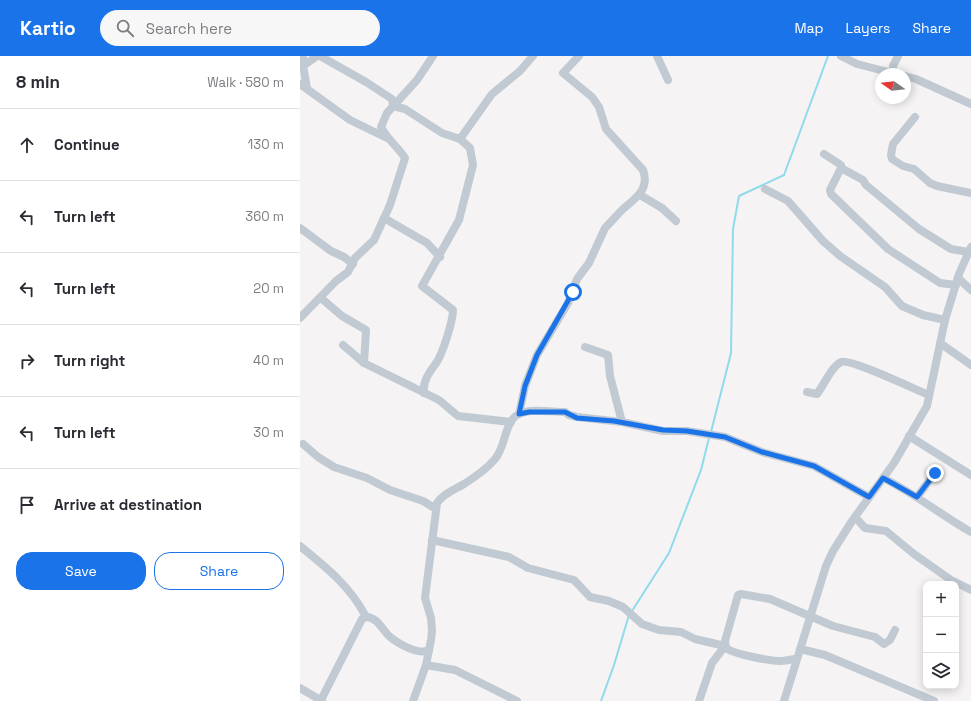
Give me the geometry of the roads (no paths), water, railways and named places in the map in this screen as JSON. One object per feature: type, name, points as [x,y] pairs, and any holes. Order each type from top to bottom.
[{"type":"street","points":[[300,318],[336,281],[348,272],[356,258],[374,240],[384,218],[405,158],[398,146],[387,138],[350,120],[303,86],[303,56]]},
{"type":"street","points":[[303,66],[319,56],[366,82],[392,99],[394,106]]},
{"type":"street","points":[[387,138],[381,127],[386,113],[417,80],[433,56]]},
{"type":"street","points":[[460,139],[480,108],[492,94],[520,71],[533,56]]},
{"type":"street","points":[[413,701],[426,665],[432,631],[425,598],[436,509],[441,498],[446,493],[476,476],[496,458],[501,450],[511,422],[519,414],[525,386],[537,355],[568,303],[577,279],[589,262],[601,234],[605,228],[640,195],[645,184],[643,170],[606,129],[599,107],[592,97],[563,72],[579,56]]},
{"type":"street","points":[[657,56],[668,80]]},
{"type":"street","points":[[841,56],[857,64],[875,69]]},
{"type":"street","points":[[893,68],[898,56]]},
{"type":"street","points":[[911,78],[971,104]]},
{"type":"street","points":[[394,106],[405,109],[442,133],[460,139],[470,148],[473,165],[459,220],[440,257],[427,275],[422,286],[453,310],[453,320],[437,362],[424,383],[424,393]]},
{"type":"street","points":[[915,117],[893,144],[892,158],[903,166],[914,169],[937,186],[971,193]]},
{"type":"street","points":[[784,701],[796,658],[811,617],[826,566],[833,551],[883,478],[927,406],[945,320],[957,281],[970,249],[951,249],[919,229],[866,185],[863,180],[842,168],[841,165],[824,154]]},
{"type":"street","points":[[842,168],[830,190],[836,199],[888,249],[940,283],[957,281],[971,290]]},
{"type":"street","points":[[765,189],[788,201],[822,241],[840,256],[885,288],[902,306],[923,315],[945,320]]},
{"type":"street","points":[[640,195],[662,208],[676,221]]},
{"type":"street","points":[[384,218],[427,243],[440,257]]},
{"type":"street","points":[[300,228],[331,251],[344,257],[353,264]]},
{"type":"street","points":[[321,298],[342,316],[366,330],[364,363]]},
{"type":"street","points":[[940,343],[971,365]]},
{"type":"street","points":[[343,345],[364,363],[439,400],[458,416],[511,422]]},
{"type":"street","points":[[585,347],[608,355],[610,376],[622,422]]},
{"type":"street","points":[[807,392],[817,394],[835,367],[841,362],[846,361],[867,368],[929,395]]},
{"type":"street","points":[[519,414],[529,412],[565,412],[577,418],[622,422],[663,430],[687,431],[725,437],[762,452],[814,466],[869,497]]},
{"type":"street","points":[[909,436],[970,472]]},
{"type":"street","points":[[303,444],[318,457],[334,467],[367,478],[390,490],[423,501],[436,509]]},
{"type":"street","points":[[917,497],[935,473]]},
{"type":"street","points":[[883,478],[917,497],[944,516],[971,532]]},
{"type":"street","points":[[855,517],[865,528],[886,532],[951,580],[971,590]]},
{"type":"street","points":[[432,540],[509,557],[528,568],[574,580],[590,597],[609,601],[623,607],[642,624],[659,630],[681,632],[695,639],[725,646],[732,652],[770,660],[781,661],[796,658]]},
{"type":"street","points":[[300,546],[339,578],[360,604],[366,617]]},
{"type":"street","points":[[699,701],[712,663],[725,646],[736,599],[741,594],[770,599],[833,626],[875,637],[884,644],[890,640],[895,630]]},
{"type":"street","points":[[300,688],[322,701],[362,619],[366,617],[374,619],[390,637],[399,643],[421,652],[429,650]]},
{"type":"street","points":[[800,649],[824,655],[934,701]]},
{"type":"street","points":[[426,665],[455,670],[517,701]]},
{"type":"waterway","points":[[711,432],[731,353],[733,229],[739,196],[784,175],[828,56]]},
{"type":"waterway","points":[[632,611],[669,553],[701,470],[709,438]]},
{"type":"waterway","points":[[601,701],[614,665],[629,615]]}]
